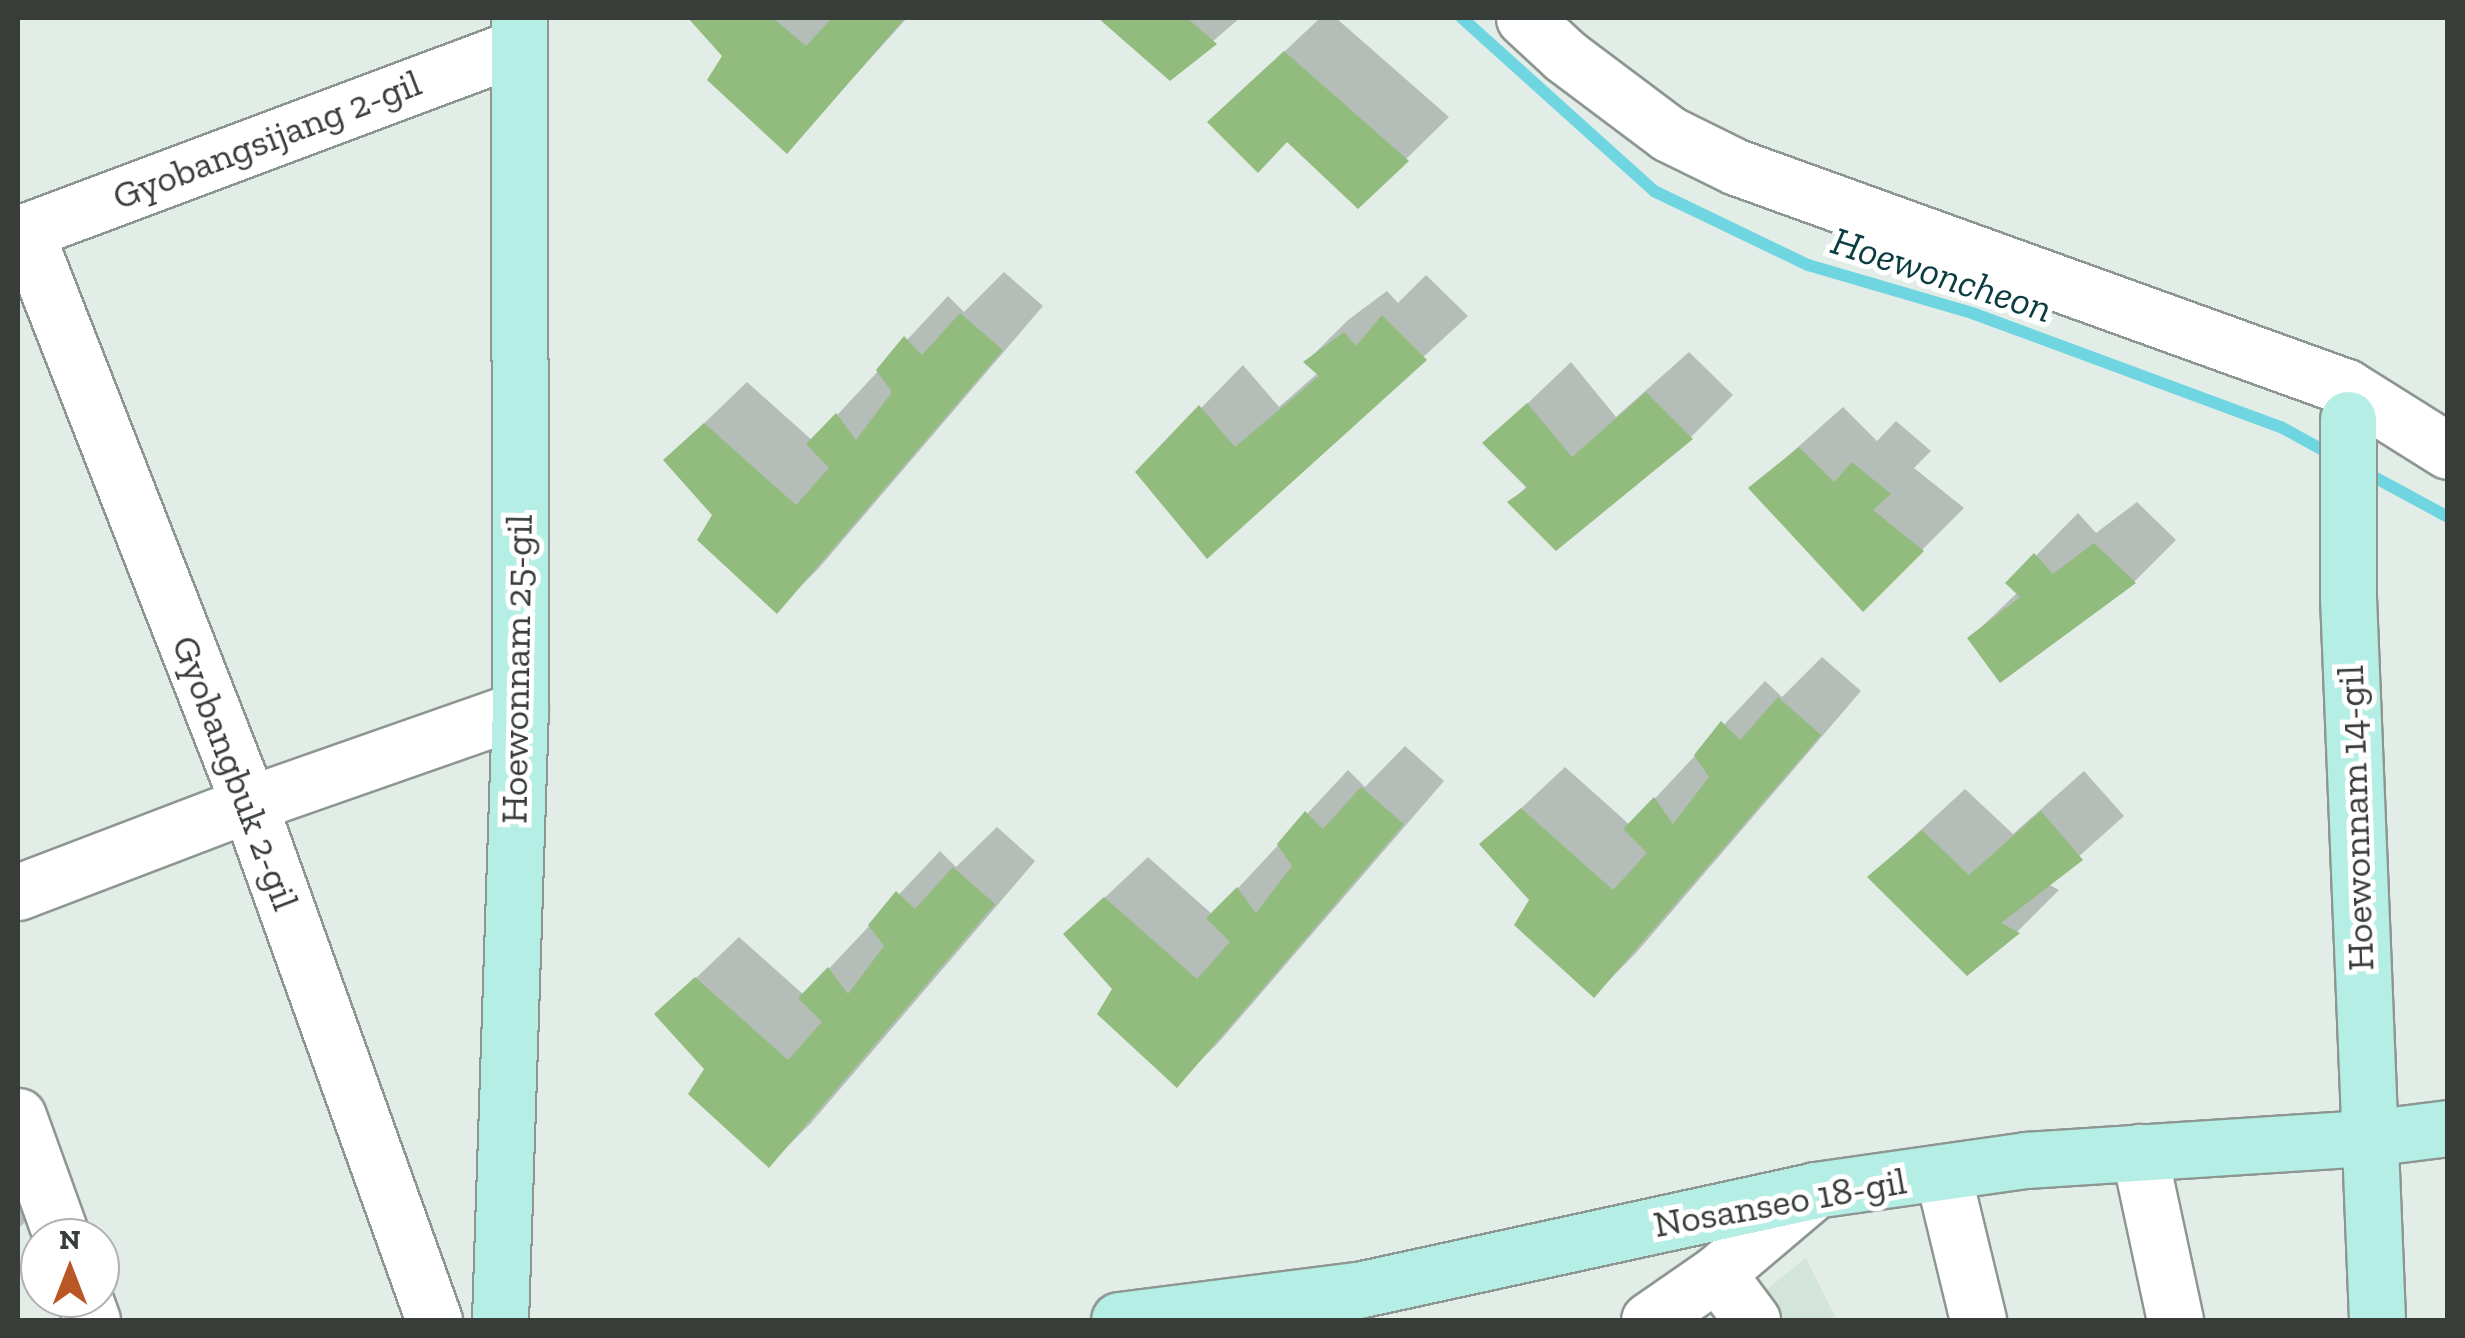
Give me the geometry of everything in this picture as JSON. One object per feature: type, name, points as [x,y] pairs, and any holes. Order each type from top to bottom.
[{"type":"main road","name":"Hoewonnam 25-gil","points":[[500,1320],[520,709],[518,32]]},
{"type":"main road","name":"Hoewonnam 14-gil","points":[[2348,420],[2346,499],[2377,1320]]},
{"type":"main road","name":"Nosanseo 18-gil","points":[[1119,1320],[1358,1290],[1815,1190],[1943,1175],[2026,1160],[2368,1138],[2448,1128]]},
{"type":"street","points":[[1524,18],[1565,56],[1670,134],[1736,167],[2346,387],[2448,450]]},
{"type":"street","name":"Gyobangsijang 2-gil","points":[[21,232],[518,32]]},
{"type":"street","name":"Gyobangbuk 2-gil","points":[[21,232],[249,804],[434,1320]]},
{"type":"street","points":[[18,892],[249,804],[520,709]]},
{"type":"street","points":[[18,1116],[55,1218]]},
{"type":"street","points":[[2139,1152],[2176,1320]]},
{"type":"street","points":[[1943,1175],[1978,1320]]},
{"type":"street","points":[[1649,1320],[1717,1273],[1815,1190]]},
{"type":"street","points":[[1717,1273],[1752,1320]]},
{"type":"shaded area","points":[[1806,1258],[1837,1320],[1739,1320],[1735,1315]]},
{"type":"building","points":[[688,18],[773,18],[806,46],[832,18],[905,18],[787,154],[707,80],[722,56]]},
{"type":"building","points":[[1098,18],[1187,18],[1217,44],[1170,81]]},
{"type":"building","points":[[1284,51],[1409,161],[1358,209],[1287,142],[1258,173],[1207,122]]},
{"type":"building","points":[[960,313],[1003,350],[777,614],[697,540],[712,515],[663,460],[704,423],[796,505],[829,468],[806,444],[836,413],[856,440],[892,392],[876,370],[904,336],[922,355]]},
{"type":"building","points":[[1382,315],[1427,360],[1207,559],[1135,472],[1199,405],[1235,447],[1319,376],[1303,362],[1344,332],[1356,346]]},
{"type":"building","points":[[1646,392],[1693,439],[1556,551],[1507,502],[1527,488],[1482,443],[1527,403],[1572,457]]},
{"type":"building","points":[[1799,447],[1834,482],[1852,462],[1891,494],[1873,510],[1924,551],[1863,612],[1748,488]]},
{"type":"building","points":[[2094,543],[2136,583],[2000,683],[1967,638],[2020,597],[2005,583],[2034,553],[2053,574]]},
{"type":"building","points":[[1778,697],[1821,735],[1594,998],[1514,925],[1529,900],[1479,844],[1521,808],[1613,890],[1647,853],[1623,829],[1654,797],[1673,824],[1709,777],[1694,755],[1721,721],[1740,740]]},
{"type":"building","points":[[1361,787],[1404,824],[1177,1088],[1097,1014],[1112,989],[1063,934],[1104,897],[1197,979],[1230,942],[1206,918],[1237,887],[1256,913],[1292,866],[1277,844],[1305,811],[1323,829]]},
{"type":"building","points":[[2041,811],[2083,860],[2001,923],[2020,933],[1967,976],[1867,877],[1922,830],[1969,875]]},
{"type":"building","points":[[953,867],[995,904],[769,1168],[688,1094],[704,1069],[654,1014],[695,977],[788,1060],[822,1022],[798,998],[828,967],[848,994],[884,946],[868,925],[896,891],[915,909]]},
{"type":"waterway","name":"Hoewoncheon","points":[[1462,18],[1654,191],[1808,265],[1972,313],[2281,427],[2332,455]]},
{"type":"waterway","name":"Hoewoncheon","points":[[2363,471],[2448,517]]}]
